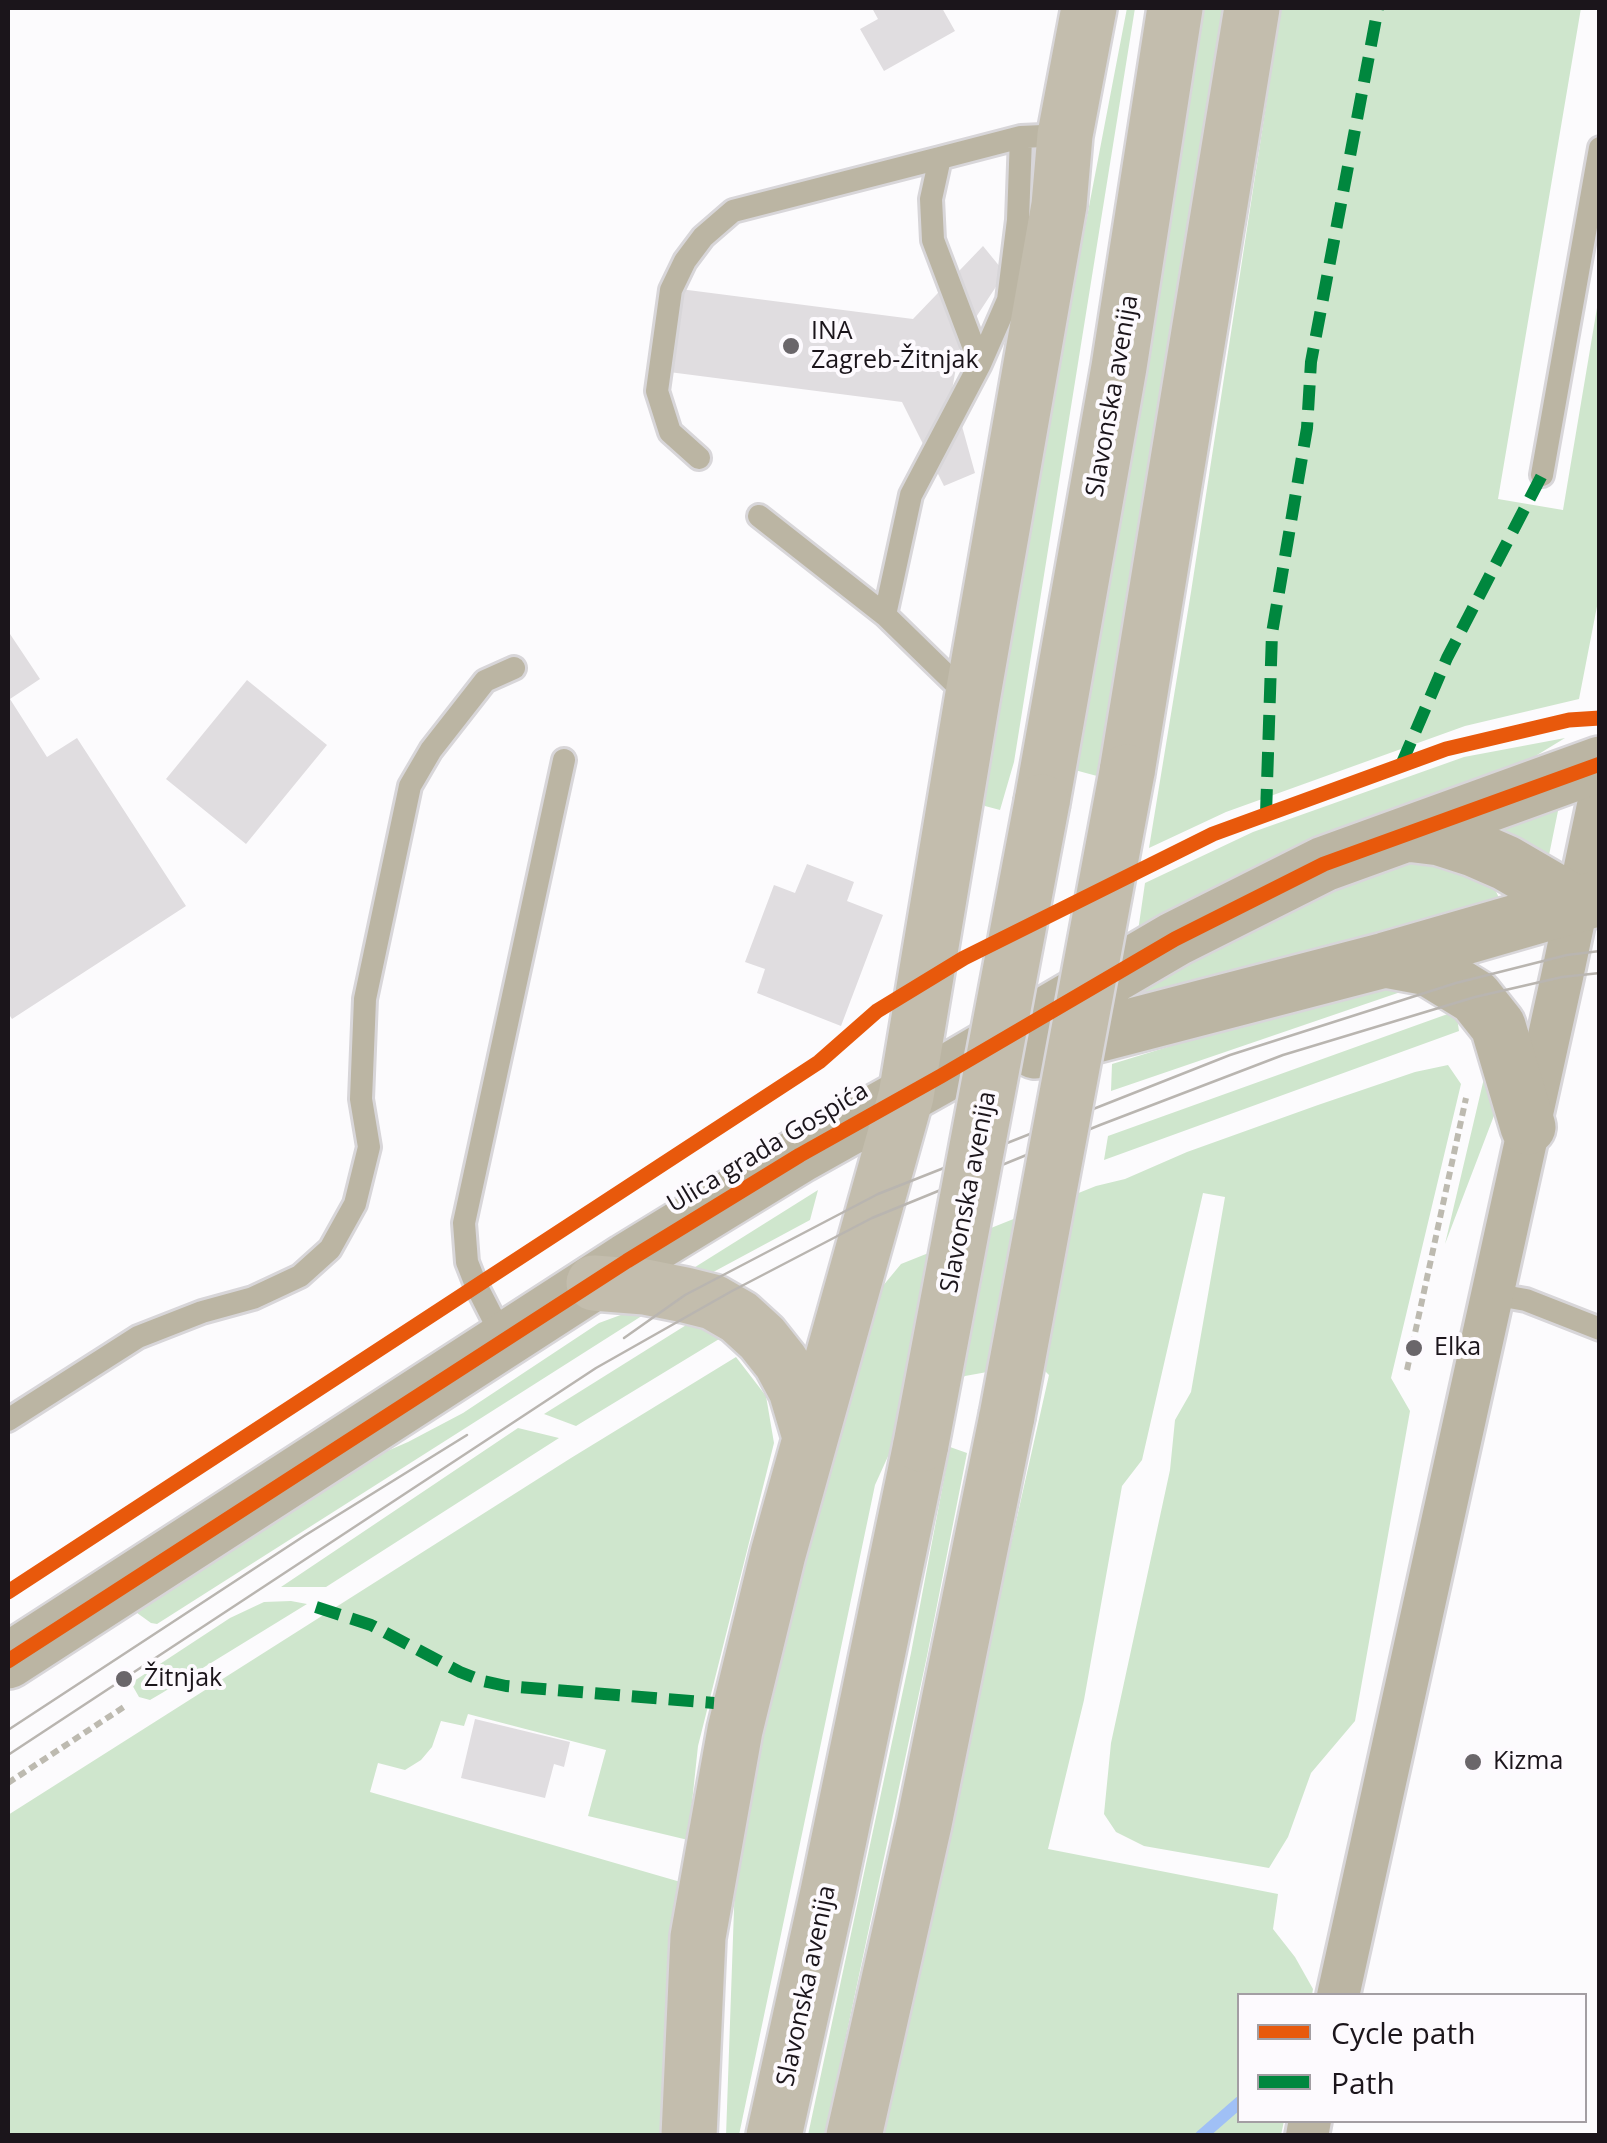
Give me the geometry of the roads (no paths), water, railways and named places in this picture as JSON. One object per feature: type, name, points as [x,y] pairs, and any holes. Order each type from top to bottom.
[{"type":"main road","points":[[689,2136],[698,1937],[735,1730],[810,1438],[923,1086],[972,700],[1060,205],[1043,136],[1089,8]]},
{"type":"main road","name":"Slavonska avenija","points":[[774,2136],[921,1444],[1042,802],[1119,367],[1176,8]]},
{"type":"main road","points":[[854,2136],[924,1824],[1007,1416],[1127,772],[1252,8]]},
{"type":"main road","points":[[594,1283],[686,1295],[713,1302],[739,1317],[780,1362],[796,1390],[810,1438]]},
{"type":"street","name":"Ulica grada Gospića","points":[[8,1661],[504,1340],[800,1155],[1174,939],[1324,864],[1600,764]]},
{"type":"street","points":[[1339,1993],[1528,1128],[1588,902],[1600,796]]},
{"type":"street","points":[[1406,834],[1440,838],[1474,849],[1588,902]]},
{"type":"street","name":"Ulica grada Gospića","points":[[923,1086],[1588,902]]},
{"type":"street","points":[[1386,960],[1428,968],[1475,997],[1498,1026],[1528,1128]]},
{"type":"lane","points":[[699,458],[670,432],[656,391],[671,290],[703,236],[733,211],[1043,136],[1018,220],[1008,300],[980,364],[911,495],[886,615]]},
{"type":"lane","points":[[1542,476],[1600,148]]},
{"type":"lane","points":[[940,158],[931,199],[932,240],[980,364]]},
{"type":"lane","points":[[759,516],[886,615],[972,700]]},
{"type":"lane","points":[[8,1420],[138,1337],[202,1312],[254,1298],[300,1276],[330,1249],[355,1204],[369,1147],[361,1099],[365,999],[410,786],[431,750],[485,681],[514,668]]},
{"type":"lane","points":[[504,1340],[472,1274],[464,1223],[564,760]]},
{"type":"lane","points":[[1492,1294],[1526,1300],[1600,1329]]},
{"type":"waterway","points":[[1201,2136],[1237,2105]]},
{"type":"tram line","points":[[624,1338],[685,1295],[878,1194],[1230,1055],[1456,983],[1567,955],[1600,951]]},
{"type":"tram line","points":[[8,1755],[596,1368],[872,1218],[1283,1055],[1475,997],[1562,977],[1600,973]]},
{"type":"tram line","points":[[8,1730],[304,1536],[467,1435]]},
{"type":"place","name":"INA Zagreb-Žitnjak","points":[[791,346]]},
{"type":"place","name":"Elka","points":[[1414,1348]]},
{"type":"place","name":"Žitnjak","points":[[124,1679]]},
{"type":"place","name":"Kizma","points":[[1473,1762]]}]
